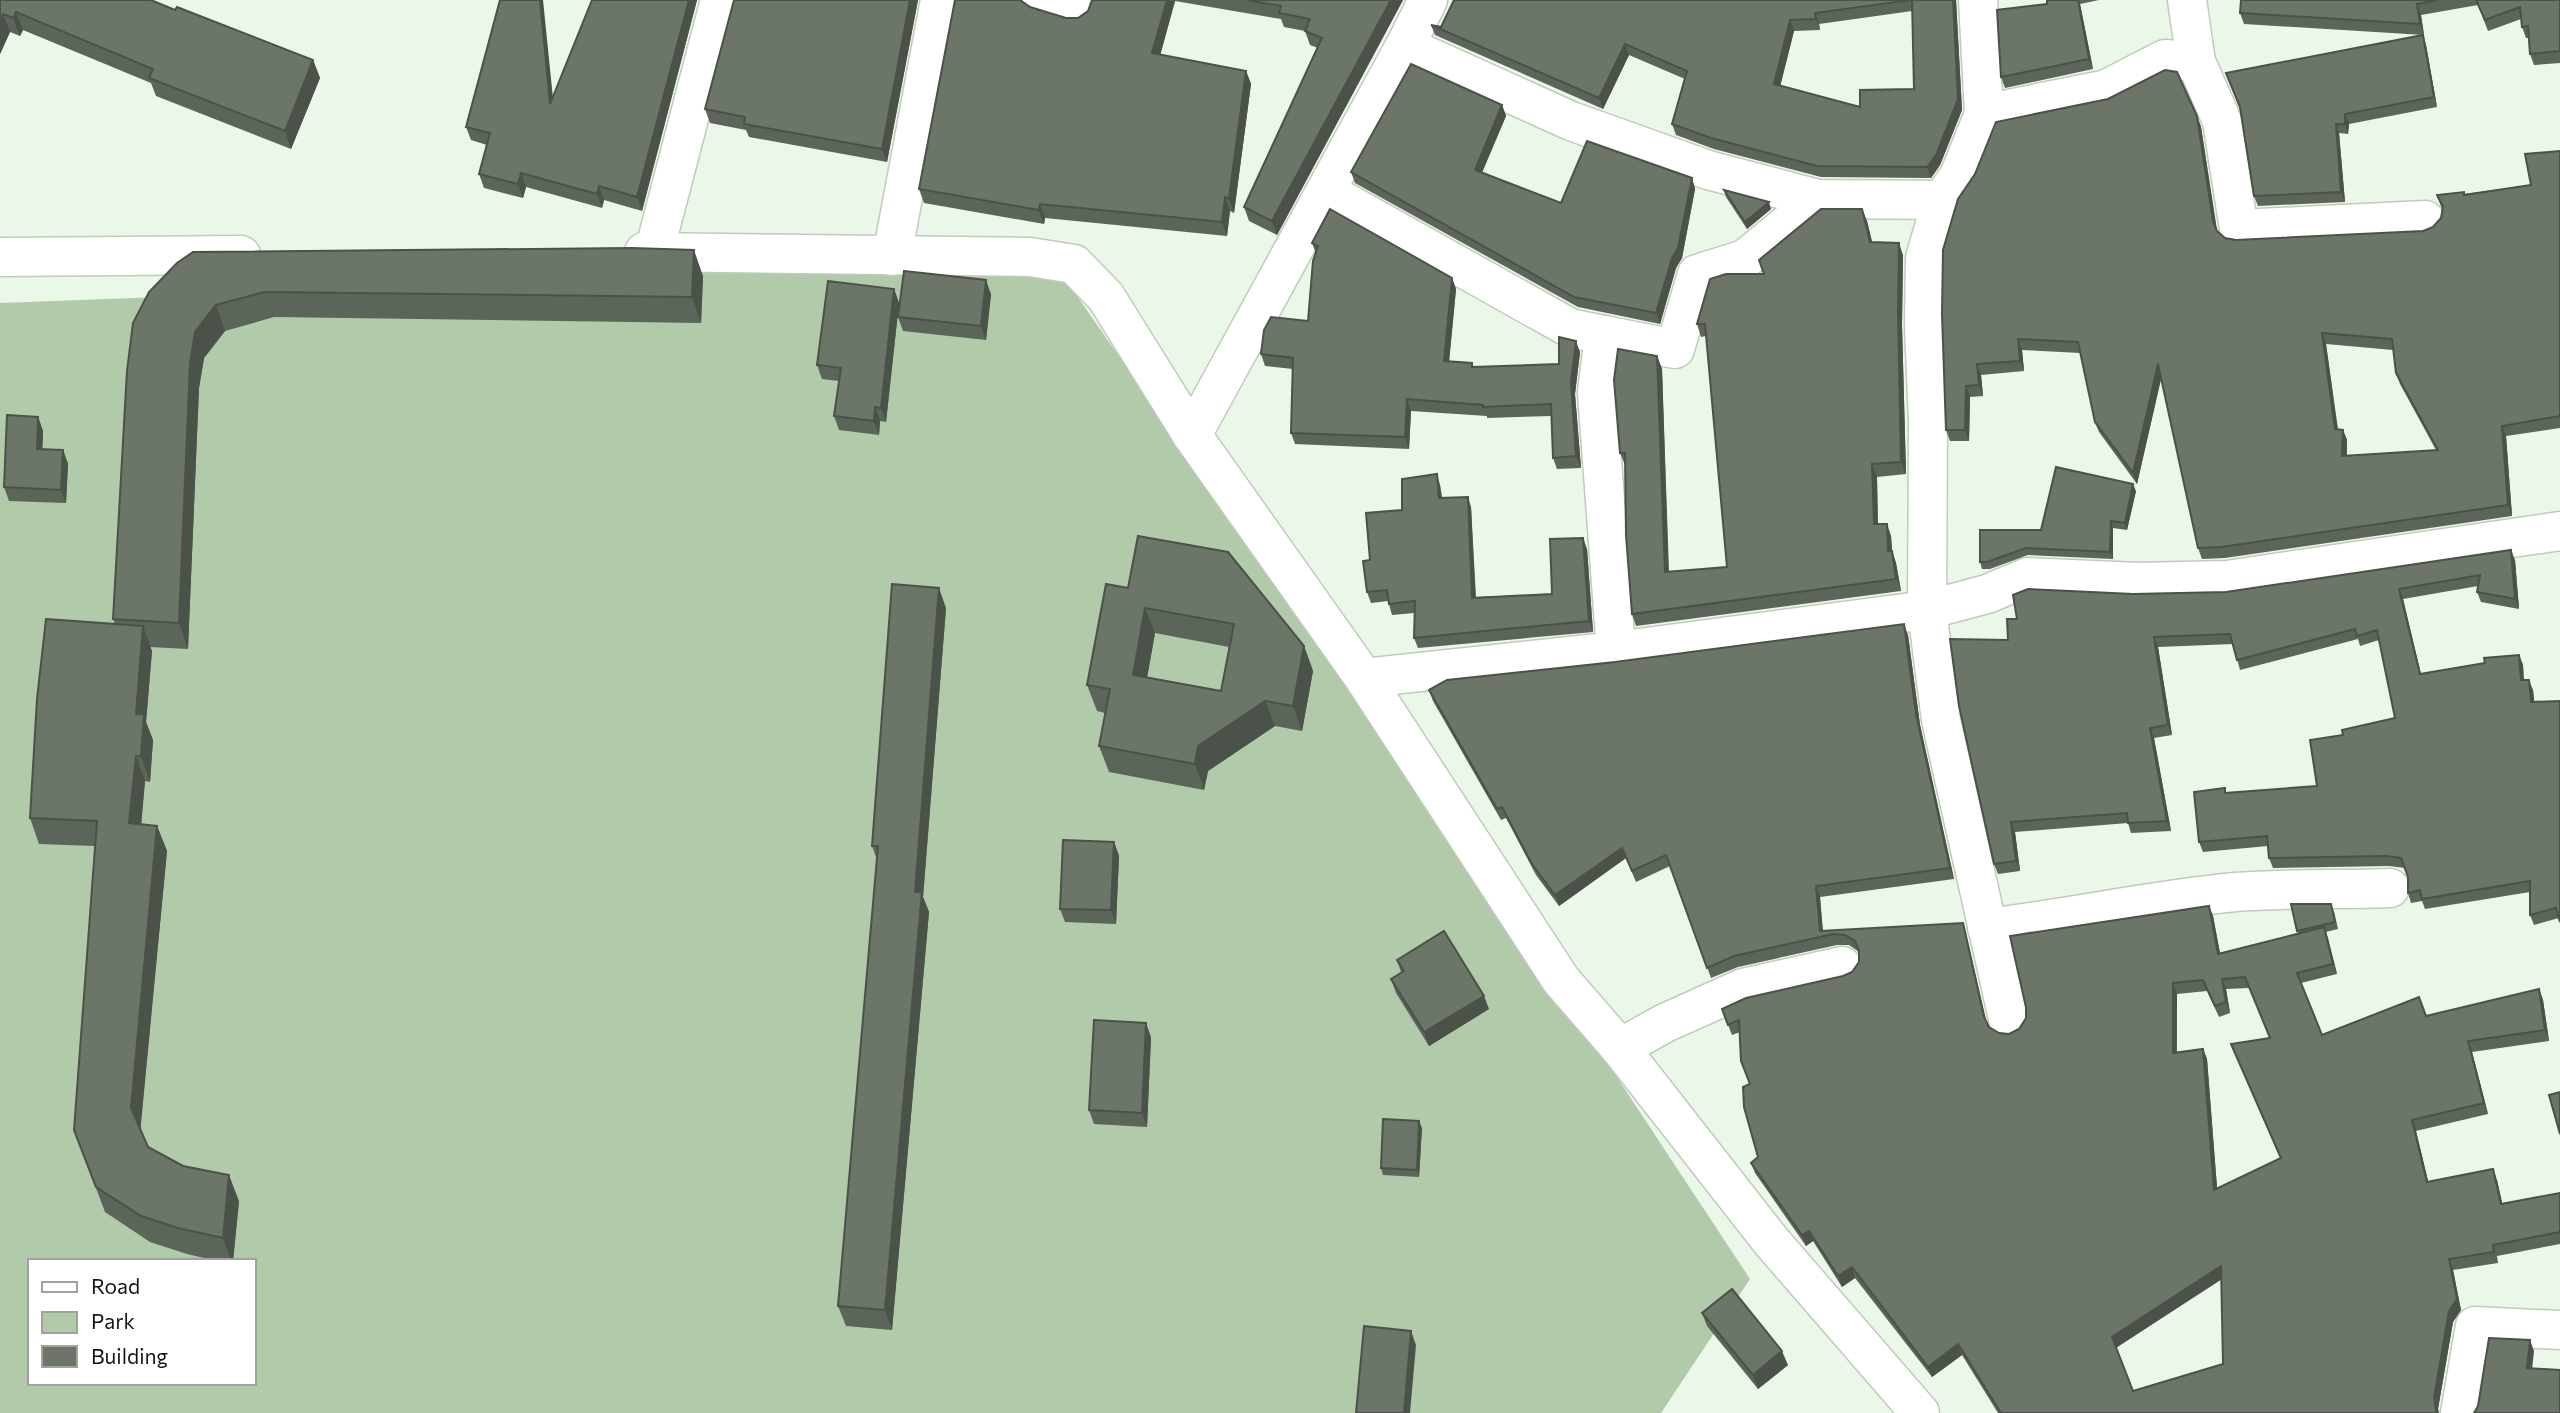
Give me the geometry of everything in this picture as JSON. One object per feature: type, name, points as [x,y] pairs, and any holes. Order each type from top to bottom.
[{"type":"street","points":[[654,252],[720,0]]},
{"type":"street","points":[[892,256],[940,0]]},
{"type":"street","points":[[1042,0],[1077,11],[1079,0]]},
{"type":"street","points":[[1192,435],[1428,0]]},
{"type":"street","points":[[1978,0],[1984,114],[1959,176],[1942,200],[1925,258],[1927,610],[1941,720],[2009,1023]]},
{"type":"street","points":[[2188,0],[2196,62],[2222,121],[2239,229],[2426,219]]},
{"type":"street","points":[[1405,46],[1583,125],[1708,170],[1818,199],[1942,200]]},
{"type":"street","points":[[1984,114],[2106,89],[2165,59],[2196,62]]},
{"type":"street","points":[[1326,192],[1570,328],[1675,349],[1697,274],[1745,259],[1818,199]]},
{"type":"street","points":[[612,252],[1030,257],[1074,264],[1106,297],[1192,435],[1364,678],[1561,980],[1620,1048],[1771,1241],[1920,1413]]},
{"type":"street","points":[[0,257],[278,255]]},
{"type":"street","points":[[1604,335],[1597,392],[1616,651]]},
{"type":"street","points":[[1364,678],[1616,651],[1927,610],[1987,594],[2028,578],[2138,582],[2227,580],[2560,531]]},
{"type":"street","points":[[1987,928],[2067,918],[2120,906],[2238,892],[2390,888]]},
{"type":"street","points":[[1620,1048],[1665,1023],[1743,988],[1842,966]]},
{"type":"street","points":[[2459,1413],[2475,1326],[2560,1330]]},
{"type":"green space","points":[[217,264],[1061,273],[1393,750],[1448,821],[1750,1279],[1661,1413],[0,1413],[0,303],[161,297]]},
{"type":"building","points":[[0,0],[151,0],[175,10],[177,7],[313,60],[285,131],[149,78],[153,69],[16,12],[13,18],[3,14],[0,21]]},
{"type":"building","points":[[500,0],[540,0],[550,104],[592,0],[689,0],[637,197],[599,186],[597,194],[521,173],[518,184],[479,174],[490,133],[466,127]]},
{"type":"building","points":[[734,0],[910,0],[882,149],[744,124],[745,117],[705,109]]},
{"type":"building","points":[[955,0],[1020,0],[1030,7],[1066,18],[1078,18],[1088,11],[1092,0],[1167,0],[1152,53],[1246,71],[1229,199],[1225,197],[1222,222],[1040,204],[1039,210],[919,189]]},
{"type":"building","points":[[1247,0],[1391,0],[1272,221],[1244,207],[1322,38],[1305,31],[1310,19],[1279,13],[1281,6]]},
{"type":"building","points":[[1454,0],[1911,0],[1815,13],[1816,19],[1790,20],[1774,84],[1860,107],[1860,90],[1914,89],[1912,0],[1953,0],[1958,99],[1936,155],[1927,167],[1817,166],[1711,138],[1672,124],[1687,71],[1625,44],[1599,98],[1431,25],[1441,27]]},
{"type":"building","points":[[2047,0],[2078,0],[2089,59],[2001,77],[1997,10],[2047,4]]},
{"type":"building","points":[[2241,0],[2438,0],[2417,4],[2420,24],[2240,13]]},
{"type":"building","points":[[2476,0],[2560,0],[2560,51],[2530,54],[2528,26],[2522,27],[2520,7],[2485,20]]},
{"type":"building","points":[[2423,35],[2434,97],[2345,114],[2345,124],[2336,124],[2341,192],[2254,196],[2240,107],[2226,73]]},
{"type":"building","points":[[1411,64],[1502,105],[1475,170],[1561,203],[1587,141],[1692,178],[1678,248],[1672,258],[1656,313],[1574,297],[1351,172]]},
{"type":"building","points":[[2165,70],[2177,72],[2197,116],[2213,221],[2217,231],[2225,238],[2236,240],[2423,231],[2433,227],[2441,218],[2443,207],[2437,195],[2464,192],[2464,195],[2531,185],[2525,154],[2560,151],[2560,416],[2502,426],[2508,505],[2221,547],[2198,548],[2158,364],[2133,473],[2095,422],[2078,342],[2018,339],[2020,361],[1977,364],[1979,385],[1966,386],[1965,430],[1946,430],[1943,250],[1958,199],[1975,174],[1996,122],[2108,99]],"holes":[[[2322,333],[2392,339],[2396,373],[2438,450],[2342,456],[2343,430],[2335,429]]]},
{"type":"building","points":[[1724,190],[1769,202],[1745,222]]},
{"type":"building","points":[[1330,209],[1452,278],[1444,361],[1472,363],[1472,367],[1559,364],[1559,337],[1576,341],[1571,382],[1576,456],[1553,458],[1551,404],[1483,407],[1407,399],[1405,437],[1291,433],[1293,358],[1261,354],[1264,330],[1271,317],[1308,321],[1313,261],[1318,246],[1312,243]]},
{"type":"building","points":[[1821,209],[1862,209],[1870,242],[1899,243],[1901,462],[1872,464],[1874,524],[1887,524],[1888,551],[1892,551],[1896,579],[1632,614],[1626,535],[1625,453],[1620,453],[1614,380],[1618,349],[1657,356],[1665,572],[1727,567],[1705,324],[1697,324],[1710,279],[1726,274],[1764,274],[1759,260]]},
{"type":"building","points":[[632,248],[694,250],[692,297],[264,292],[216,305],[195,332],[190,363],[179,623],[113,619],[127,371],[133,323],[149,292],[177,263],[193,252]]},
{"type":"building","points":[[904,271],[986,280],[981,326],[898,317]]},
{"type":"building","points":[[828,281],[894,289],[881,408],[875,407],[874,421],[834,416],[841,368],[817,365]]},
{"type":"building","points":[[7,415],[38,417],[37,449],[63,450],[61,490],[4,487]]},
{"type":"building","points":[[2056,467],[2133,484],[2125,523],[2111,521],[2110,552],[2026,548],[1980,562],[1980,530],[2041,530]]},
{"type":"building","points":[[1437,474],[1439,498],[1468,497],[1472,598],[1552,594],[1550,539],[1583,538],[1589,621],[1414,638],[1415,601],[1389,604],[1387,590],[1367,592],[1363,561],[1370,560],[1366,513],[1402,510],[1402,479]]},
{"type":"building","points":[[1138,536],[1228,552],[1304,646],[1293,706],[1265,701],[1198,746],[1195,764],[1099,746],[1110,689],[1087,685],[1106,584],[1128,588]],"holes":[[[1145,608],[1234,624],[1221,691],[1133,675]]]},
{"type":"building","points":[[2511,550],[2515,599],[2477,592],[2480,575],[2399,589],[2420,674],[2485,663],[2484,658],[2519,655],[2521,680],[2529,680],[2531,702],[2560,701],[2560,922],[2556,908],[2530,915],[2530,881],[2422,899],[2420,890],[2408,893],[2408,877],[2401,858],[2269,858],[2267,836],[2199,842],[2194,792],[2225,788],[2225,793],[2317,786],[2310,740],[2343,735],[2342,730],[2395,718],[2377,630],[2357,636],[2355,629],[2237,660],[2230,634],[2154,637],[2168,725],[2150,728],[2167,821],[2128,823],[2127,813],[2011,822],[2016,861],[1994,864],[1959,706],[1950,639],[2008,640],[2007,619],[2017,619],[2013,595],[2028,589],[2133,594],[2226,592]]},
{"type":"building","points":[[892,584],[939,588],[915,892],[922,892],[885,1310],[838,1306],[878,846],[872,846]]},
{"type":"building","points":[[46,619],[143,626],[136,714],[144,714],[141,756],[136,756],[129,823],[157,826],[131,1108],[148,1147],[183,1166],[229,1175],[223,1238],[141,1216],[96,1187],[74,1130],[97,821],[30,818],[37,699]]},
{"type":"building","points":[[1904,624],[1916,714],[1950,868],[1816,886],[1820,931],[1963,923],[1984,1017],[1989,1027],[1999,1033],[2009,1034],[2019,1029],[2026,1018],[2026,1007],[2010,936],[2209,906],[2218,954],[2324,927],[2333,964],[2297,973],[2322,1035],[2419,997],[2426,1016],[2539,989],[2545,1030],[2468,1041],[2484,1103],[2412,1120],[2427,1182],[2493,1169],[2501,1204],[2560,1193],[2560,1232],[2493,1245],[2494,1252],[2449,1259],[2457,1299],[2449,1311],[2434,1398],[2438,1413],[2001,1413],[1958,1344],[1928,1367],[1852,1267],[1838,1276],[1809,1231],[1802,1235],[1751,1163],[1758,1157],[1744,1107],[1743,1087],[1750,1084],[1741,1061],[1739,1020],[1728,1025],[1722,1009],[1746,998],[1852,972],[1859,962],[1855,941],[1845,935],[1833,934],[1734,956],[1707,968],[1666,855],[1632,871],[1622,848],[1555,895],[1532,864],[1502,807],[1497,809],[1429,690],[1447,680],[1615,662]],"holes":[[[2245,977],[2270,1038],[2231,1044],[2281,1158],[2214,1190],[2203,1049],[2173,1053],[2173,983],[2203,980],[2215,1006],[2226,1002],[2222,979]],[[2221,1266],[2223,1364],[2133,1391],[2112,1337]]]},
{"type":"building","points":[[1063,840],[1114,842],[1111,910],[1060,909]]},
{"type":"building","points":[[2291,904],[2331,904],[2335,922],[2297,931]]},
{"type":"building","points":[[1444,931],[1484,996],[1424,1032],[1391,979],[1404,971],[1397,960]]},
{"type":"building","points":[[1094,1020],[1146,1023],[1142,1113],[1089,1110]]},
{"type":"building","points":[[2560,1092],[2560,1134],[2549,1095]]},
{"type":"building","points":[[1383,1119],[1419,1121],[1417,1170],[1381,1168]]},
{"type":"building","points":[[1732,1289],[1782,1351],[1753,1375],[1702,1313]]},
{"type":"building","points":[[1364,1326],[1411,1331],[1404,1413],[1356,1413]]},
{"type":"building","points":[[2489,1338],[2530,1340],[2527,1368],[2560,1370],[2560,1413],[2474,1413],[2478,1406]]}]
